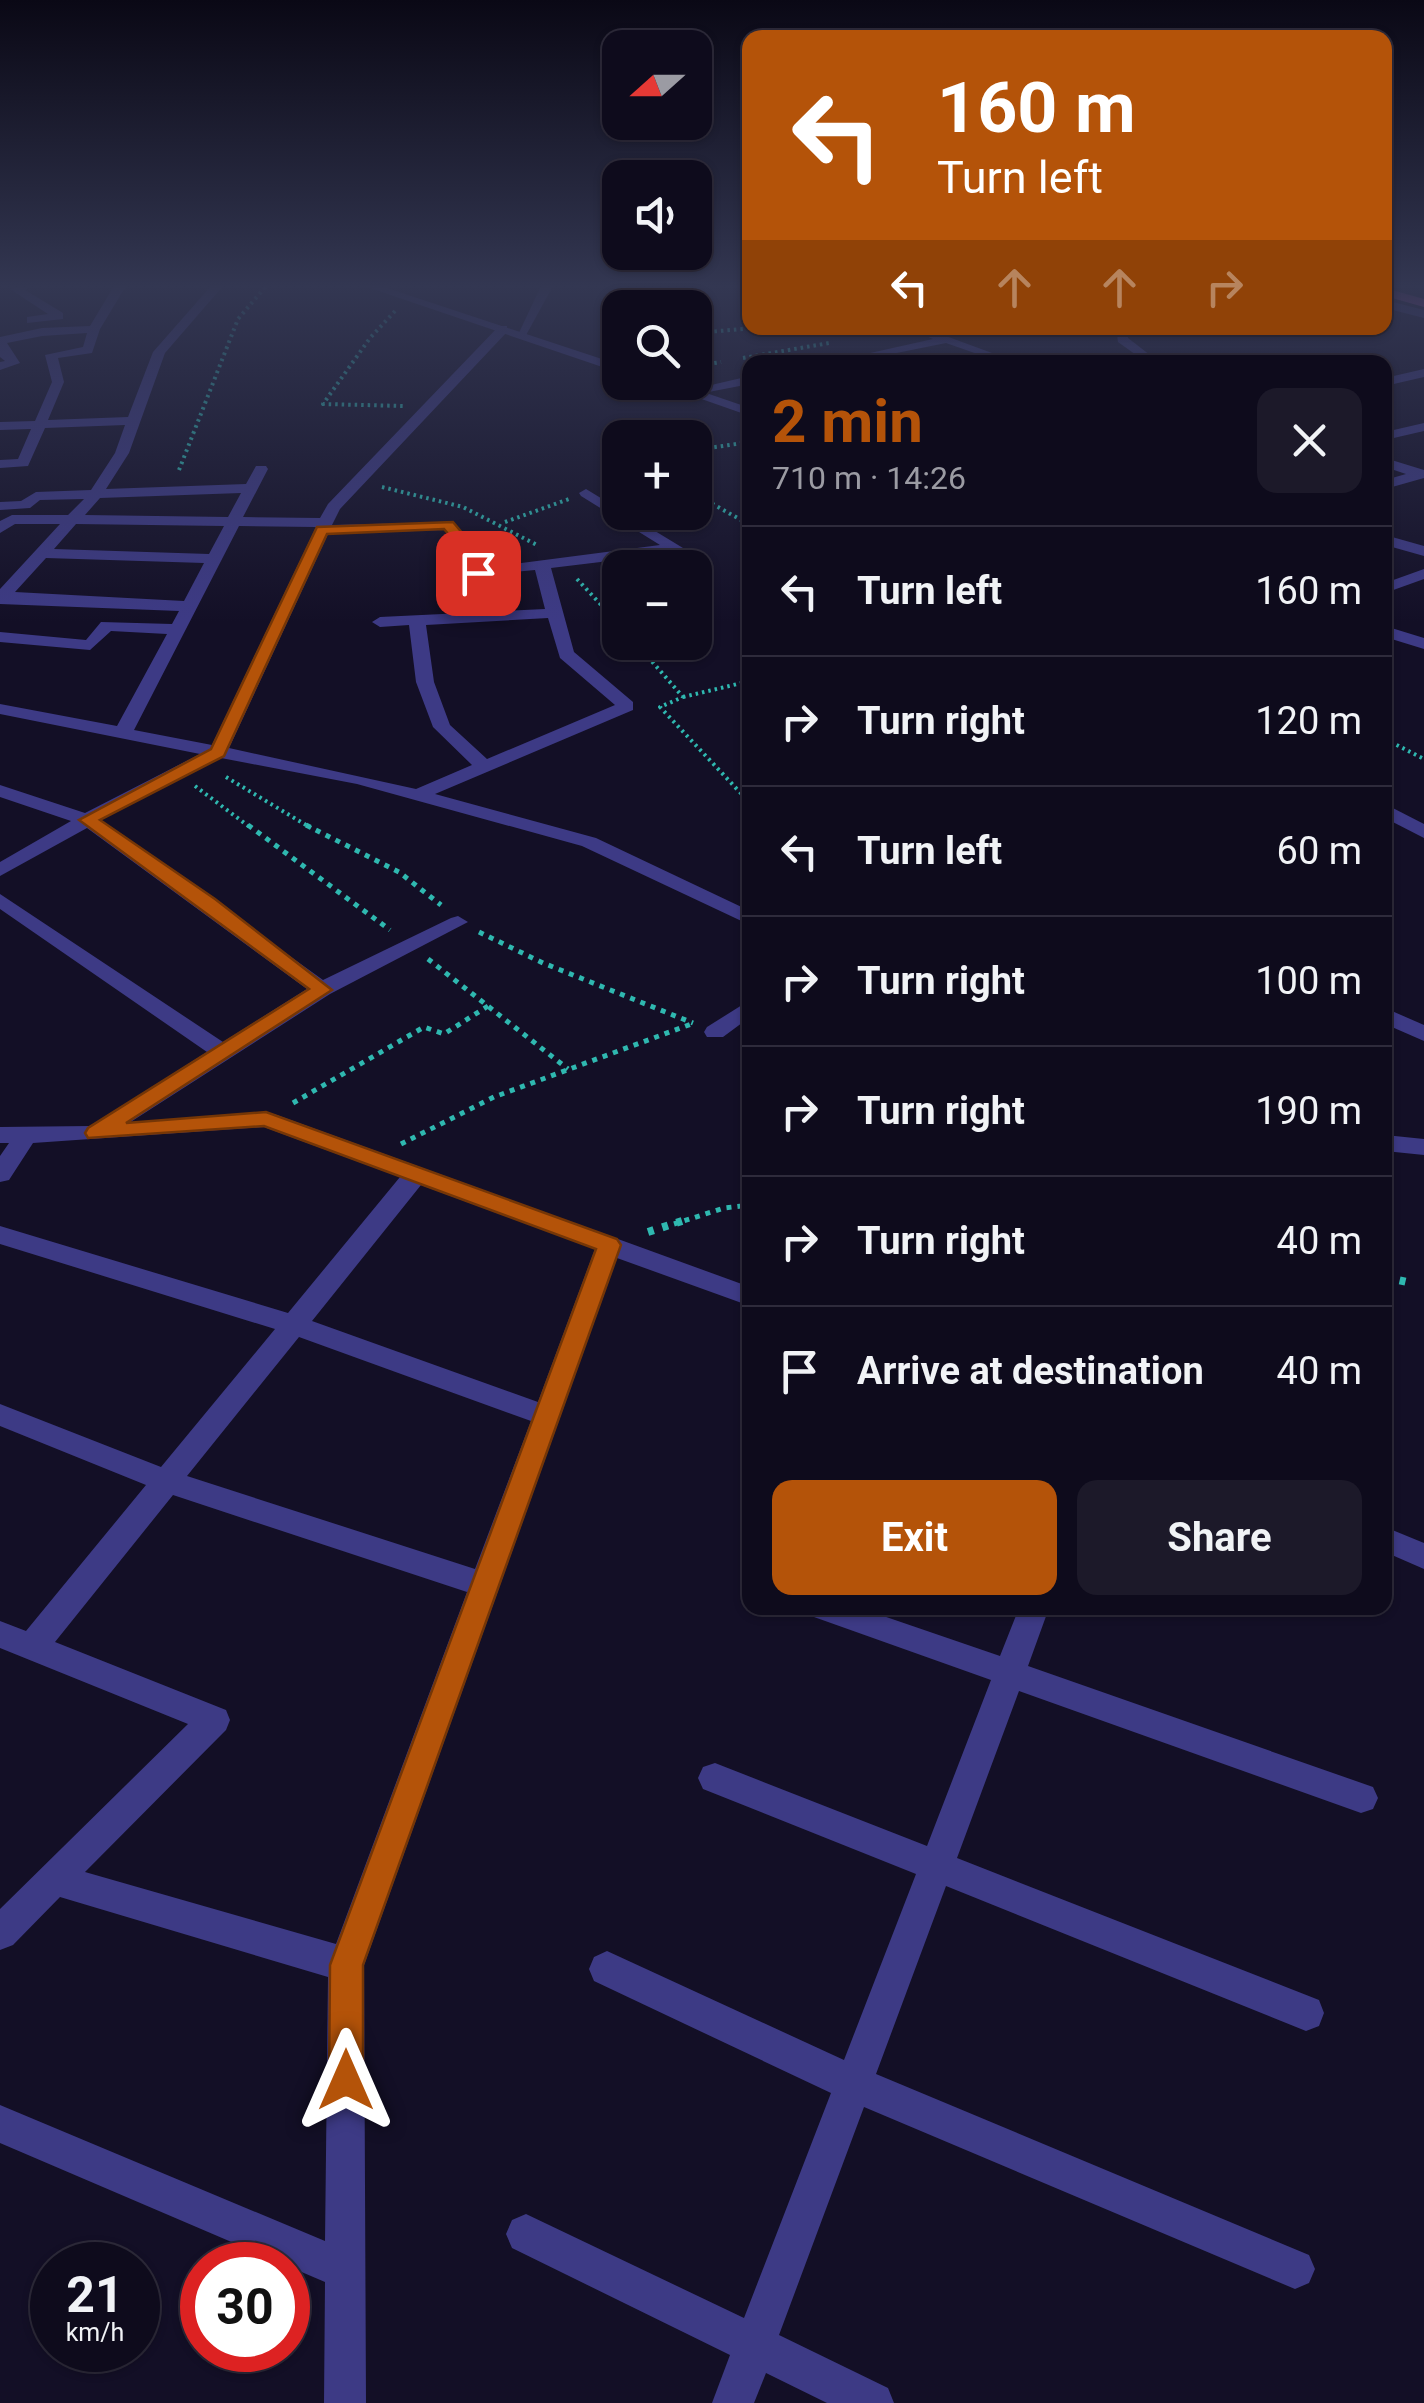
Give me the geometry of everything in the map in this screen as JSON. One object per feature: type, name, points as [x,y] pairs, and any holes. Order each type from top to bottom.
[{"type":"street","points":[[0,464],[24,463],[51,398]]},
{"type":"street","points":[[2,598],[95,495],[122,453],[142,398]]},
{"type":"street","points":[[0,870],[218,752],[333,507],[439,398]]},
{"type":"street","points":[[712,400],[742,409]]},
{"type":"street","points":[[0,426],[134,421]]},
{"type":"street","points":[[1392,435],[1424,428]]},
{"type":"street","points":[[1392,464],[1421,474],[1392,483]]},
{"type":"street","points":[[123,732],[261,469]]},
{"type":"street","points":[[0,506],[24,505],[36,496],[250,488]]},
{"type":"street","points":[[0,528],[12,518],[448,525],[468,548],[478,573],[676,548],[586,493]]},
{"type":"street","points":[[1392,542],[1424,552]]},
{"type":"street","points":[[44,553],[213,559]]},
{"type":"street","points":[[417,794],[628,706],[566,654],[555,613],[552,565]]},
{"type":"street","points":[[1392,585],[1424,574]]},
{"type":"street","points":[[2,598],[188,606]]},
{"type":"street","points":[[380,622],[555,613]]},
{"type":"street","points":[[417,620],[425,682],[442,727],[485,766]]},
{"type":"street","points":[[0,637],[90,645],[107,626],[176,629]]},
{"type":"street","points":[[1392,633],[1424,644]]},
{"type":"street","points":[[0,709],[359,778],[417,794],[588,842],[742,915]]},
{"type":"street","points":[[0,791],[88,820],[208,903],[322,990]]},
{"type":"street","points":[[1392,814],[1424,832]]},
{"type":"street","points":[[0,900],[223,1052]]},
{"type":"street","points":[[96,1133],[322,990],[458,922]]},
{"type":"street","points":[[705,1028],[742,1011]]},
{"type":"street","points":[[1392,1018],[1424,1034]]},
{"type":"street","points":[[0,1135],[96,1133],[266,1119],[742,1294]]},
{"type":"street","points":[[0,1174],[26,1136]]},
{"type":"street","points":[[1392,1144],[1424,1147]]},
{"type":"street","points":[[32,1647],[416,1174]]},
{"type":"street","points":[[0,1235],[292,1324],[546,1416]]},
{"type":"street","points":[[345,2403],[346,1965],[609,1245]]},
{"type":"street","points":[[0,1415],[166,1482],[485,1585]]},
{"type":"street","points":[[1392,1542],[1424,1556]]},
{"type":"street","points":[[845,1615],[1361,1798]]},
{"type":"street","points":[[732,2403],[1031,1615]]},
{"type":"street","points":[[0,1634],[214,1720],[0,1933]]},
{"type":"street","points":[[716,1778],[1306,2013]]},
{"type":"street","points":[[55,1879],[346,1965]]},
{"type":"street","points":[[607,1968],[855,2084],[1294,2268]]},
{"type":"street","points":[[0,2124],[345,2270]]},
{"type":"street","points":[[526,2234],[873,2403]]},
{"type":"path","points":[[195,470],[179,470],[207,398]]},
{"type":"path","points":[[328,398],[324,404],[430,406]]},
{"type":"path","points":[[712,448],[742,443]]},
{"type":"path","points":[[356,482],[444,499],[504,522],[602,609]]},
{"type":"path","points":[[712,504],[742,520]]},
{"type":"path","points":[[651,660],[683,697]]},
{"type":"path","points":[[742,683],[683,697],[660,707],[742,794]]},
{"type":"path","points":[[1392,743],[1424,759]]},
{"type":"path","points":[[175,773],[239,816],[568,1070]]},
{"type":"path","points":[[266,1119],[424,1027],[444,1034],[488,1006]]},
{"type":"path","points":[[374,1158],[494,1097],[705,1028]]},
{"type":"path","points":[[609,1245],[724,1208],[742,1206]]},
{"type":"path","points":[[1392,1279],[1406,1282]]},
{"type":"route","points":[[346,2080],[346,1965],[609,1245],[266,1119],[96,1133],[322,990],[208,903],[88,820],[218,752],[322,530],[448,525],[468,548],[478,573]]}]
